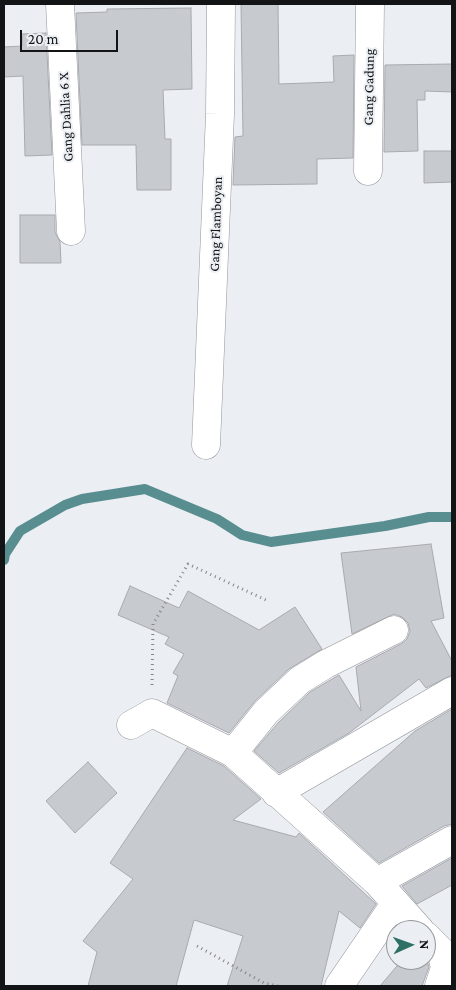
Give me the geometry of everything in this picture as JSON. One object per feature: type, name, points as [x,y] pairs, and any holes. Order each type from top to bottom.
[{"type":"street","name":"Gang Dahlia 6 X","points":[[60,4],[71,231]]},
{"type":"street","name":"Gang Flamboyan","points":[[206,445],[219,164],[221,4]]},
{"type":"street","name":"Gang Gadung","points":[[368,171],[370,4]]},
{"type":"street","points":[[233,753],[266,712],[300,680],[326,664],[394,630]]},
{"type":"street","points":[[276,793],[452,691]]},
{"type":"street","points":[[141,719],[233,753],[377,882],[410,920]]},
{"type":"street","points":[[377,882],[452,840]]},
{"type":"street","points":[[339,986],[395,904]]},
{"type":"street","points":[[436,946],[440,950],[445,968],[439,986]]},
{"type":"path","points":[[141,719],[153,624],[188,564],[266,600]]},
{"type":"path","points":[[197,946],[264,983],[278,986]]},
{"type":"building","points":[[241,4],[278,4],[279,84],[334,82],[333,56],[354,55],[353,158],[317,159],[317,184],[233,185],[235,137],[243,136]]},
{"type":"building","points":[[191,8],[192,89],[163,90],[165,139],[171,139],[171,190],[137,190],[136,145],[82,145],[76,13],[107,12],[107,9]]},
{"type":"building","points":[[46,33],[52,155],[25,156],[23,76],[4,77],[4,47],[22,46],[22,34]]},
{"type":"building","points":[[452,64],[452,92],[425,91],[425,100],[417,100],[418,151],[384,152],[385,65]]},
{"type":"building","points":[[424,151],[452,151],[452,182],[424,183]]},
{"type":"building","points":[[20,215],[55,215],[55,232],[60,242],[61,263],[20,263]]},
{"type":"building","points":[[431,544],[444,618],[431,621],[452,661],[452,675],[426,688],[419,679],[349,733],[279,773],[254,751],[278,723],[310,692],[339,675],[361,711],[356,667],[401,644],[407,639],[410,631],[408,623],[402,617],[394,614],[352,634],[341,553]]},
{"type":"building","points":[[130,586],[179,608],[188,591],[259,630],[295,607],[322,649],[289,669],[255,701],[229,733],[167,703],[178,676],[173,673],[184,654],[165,644],[169,637],[118,615]]},
{"type":"building","points":[[452,709],[452,824],[444,826],[379,863],[323,812],[415,731]]},
{"type":"building","points":[[187,748],[224,766],[261,799],[233,820],[296,837],[299,833],[376,904],[360,928],[339,911],[321,986],[227,986],[243,936],[194,920],[176,986],[88,986],[97,952],[83,941],[133,879],[110,863]]},
{"type":"building","points":[[88,762],[117,793],[75,833],[46,801]]},
{"type":"building","points":[[452,858],[452,885],[417,904],[402,886]]},
{"type":"building","points":[[394,970],[428,970],[422,986],[380,986]]},
{"type":"waterway","points":[[4,560],[5,554],[20,531],[65,505],[82,499],[145,489],[217,519],[242,535],[271,542],[385,526],[429,517],[452,517]]}]
